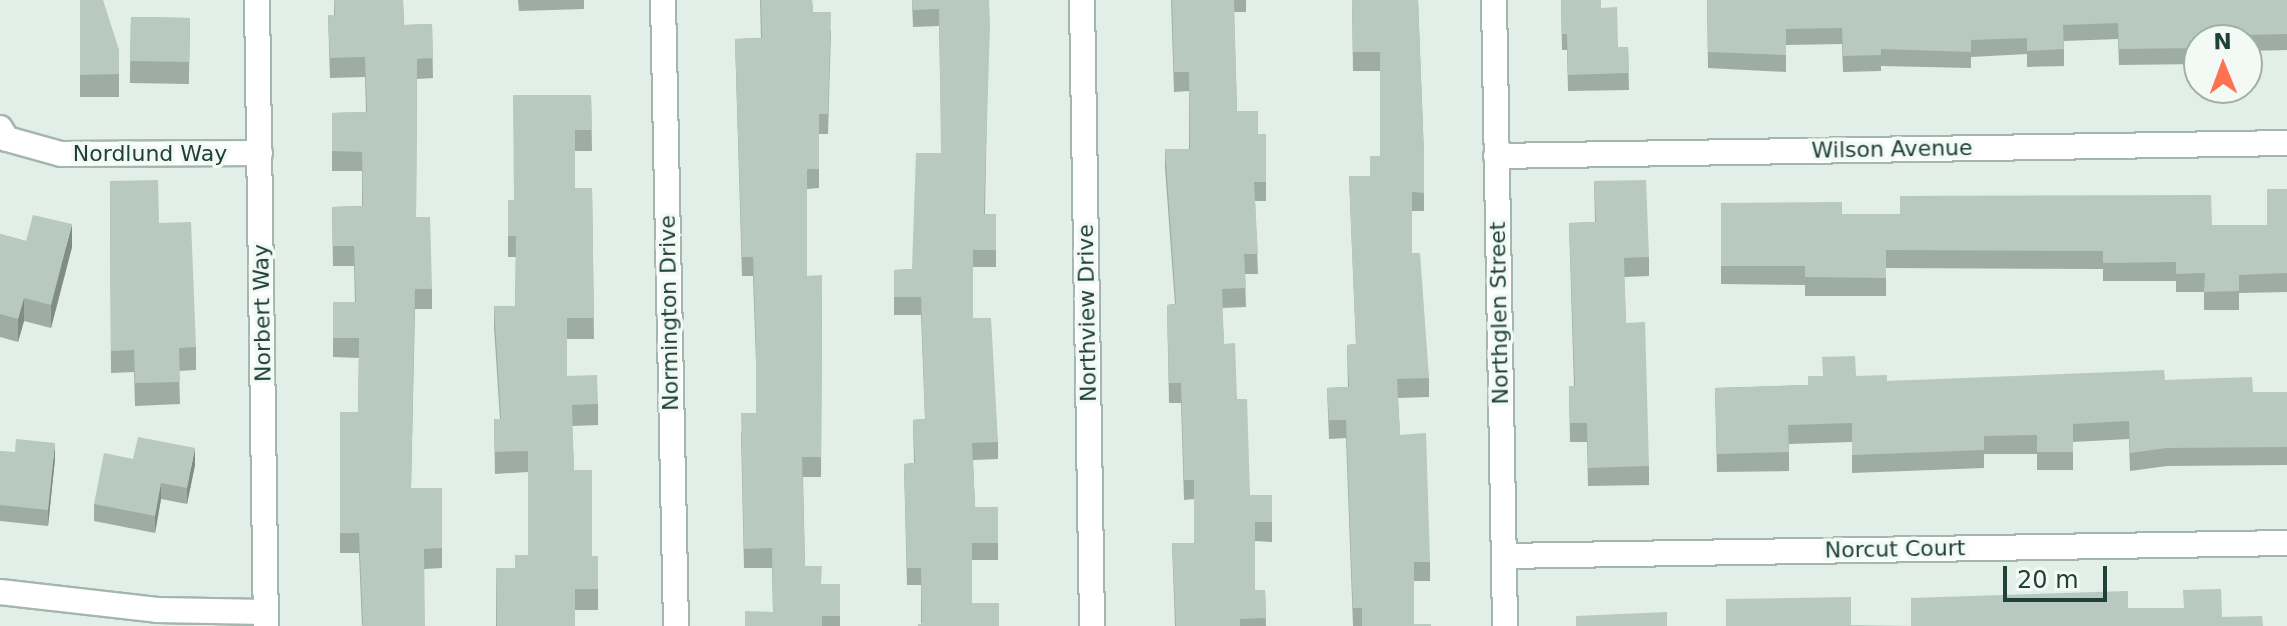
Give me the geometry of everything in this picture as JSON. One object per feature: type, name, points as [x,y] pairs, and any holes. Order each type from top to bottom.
[{"type":"street","name":"Norbert Way","points":[[257,0],[266,619]]},
{"type":"street","name":"Normington Drive","points":[[663,0],[676,626]]},
{"type":"street","name":"Northview Drive","points":[[1082,0],[1092,626]]},
{"type":"street","name":"Northglen Street","points":[[1494,0],[1505,626]]},
{"type":"street","name":"Nordlund Way","points":[[0,128],[7,139],[61,154],[260,153]]},
{"type":"street","name":"Wilson Avenue","points":[[1496,156],[2287,143]]},
{"type":"street","name":"Norcut Court","points":[[1504,556],[2287,543]]},
{"type":"street","points":[[0,592],[266,619]]},
{"type":"building","points":[[80,0],[103,0],[119,50],[119,74],[80,75]]},
{"type":"building","points":[[334,0],[403,0],[404,25],[432,24],[433,58],[417,59],[416,217],[430,217],[432,289],[415,289],[411,488],[442,488],[442,548],[424,549],[425,626],[363,626],[359,533],[340,533],[340,412],[358,412],[359,338],[333,338],[333,302],[356,302],[354,246],[333,246],[332,207],[363,206],[362,152],[332,151],[332,113],[367,112],[365,57],[330,58],[328,15],[335,15]]},
{"type":"building","points":[[761,0],[812,0],[813,12],[831,12],[828,114],[819,114],[819,169],[807,169],[807,276],[822,275],[821,457],[802,457],[805,566],[822,566],[821,584],[840,584],[840,616],[822,616],[822,626],[745,626],[745,611],[773,612],[772,548],[744,549],[741,413],[756,413],[756,342],[753,257],[742,257],[735,39],[762,38]]},
{"type":"building","points":[[912,0],[989,0],[984,214],[996,214],[996,250],[973,250],[973,318],[991,318],[998,442],[972,443],[975,507],[998,507],[998,543],[972,543],[972,603],[999,603],[999,626],[918,626],[922,624],[921,568],[907,568],[904,464],[915,463],[913,420],[925,419],[921,297],[894,297],[894,270],[912,269],[916,153],[941,153],[939,9],[913,10]]},
{"type":"building","points":[[1172,0],[1234,0],[1237,111],[1258,111],[1258,134],[1266,134],[1266,182],[1254,182],[1258,254],[1244,254],[1246,288],[1222,289],[1224,344],[1235,343],[1237,399],[1247,399],[1250,495],[1272,495],[1272,522],[1255,522],[1255,590],[1265,590],[1266,618],[1240,619],[1240,626],[1176,626],[1172,543],[1194,543],[1194,480],[1184,480],[1181,383],[1169,383],[1167,305],[1176,304],[1165,149],[1190,149],[1189,72],[1174,72]]},
{"type":"building","points":[[1352,0],[1418,0],[1424,193],[1412,192],[1412,253],[1420,253],[1429,378],[1397,379],[1400,435],[1426,433],[1430,562],[1414,562],[1414,624],[1431,626],[1362,626],[1362,608],[1353,608],[1346,420],[1329,420],[1327,388],[1349,387],[1347,345],[1356,344],[1349,176],[1370,176],[1370,156],[1380,156],[1380,52],[1353,52]]},
{"type":"building","points":[[1561,0],[1601,0],[1601,8],[1617,7],[1618,47],[1628,47],[1629,73],[1568,75],[1567,34],[1562,34]]},
{"type":"building","points":[[1707,0],[2287,0],[2287,34],[2263,35],[2263,24],[2183,24],[2183,48],[2119,49],[2118,23],[2063,25],[2064,49],[2027,51],[2027,38],[1971,40],[1971,52],[1881,49],[1881,55],[1843,56],[1842,28],[1786,29],[1786,55],[1708,52]]},
{"type":"building","points":[[131,17],[190,18],[189,62],[130,61]]},
{"type":"building","points":[[513,95],[591,95],[592,130],[575,130],[575,188],[592,188],[594,318],[567,318],[567,376],[597,375],[598,404],[572,405],[574,470],[592,470],[592,556],[598,556],[598,589],[575,589],[575,626],[497,626],[496,568],[515,568],[515,555],[528,555],[528,451],[495,452],[494,419],[501,419],[494,306],[515,306],[516,236],[508,236],[508,200],[514,200]]},
{"type":"building","points":[[158,180],[159,223],[191,222],[196,347],[179,348],[180,382],[135,383],[134,350],[111,351],[110,181]]},
{"type":"building","points":[[1646,180],[1649,257],[1624,258],[1626,323],[1645,322],[1649,466],[1588,468],[1587,423],[1570,423],[1569,386],[1575,386],[1569,223],[1596,222],[1594,181]]},
{"type":"building","points":[[2267,189],[2287,189],[2287,273],[2239,275],[2239,291],[2204,292],[2205,273],[2176,274],[2176,262],[2103,263],[2103,251],[1886,250],[1886,278],[1805,277],[1805,266],[1721,266],[1721,203],[1842,202],[1842,214],[1900,214],[1900,196],[2211,195],[2212,225],[2267,225]]},
{"type":"building","points":[[33,215],[72,224],[51,305],[24,298],[18,319],[0,314],[0,234],[26,241]]},
{"type":"building","points":[[1855,356],[1856,376],[1887,375],[1887,381],[2164,370],[2165,380],[2252,377],[2253,392],[2287,392],[2287,447],[2167,448],[2130,453],[2129,421],[2073,424],[2073,452],[2037,452],[2037,435],[1984,436],[1984,450],[1852,455],[1852,423],[1788,425],[1789,452],[1717,454],[1715,388],[1808,385],[1808,376],[1823,376],[1822,357]]},
{"type":"building","points":[[138,437],[195,448],[187,488],[161,483],[155,516],[94,504],[104,453],[133,459]]},
{"type":"building","points":[[16,439],[55,443],[48,510],[0,505],[0,451],[15,452]]},
{"type":"building","points":[[2221,589],[2222,617],[2262,616],[2263,626],[1911,626],[1911,598],[2128,591],[2128,608],[2184,608],[2183,590]]},
{"type":"building","points":[[1851,597],[1851,625],[1911,626],[1726,626],[1726,599]]},
{"type":"building","points":[[1667,612],[1667,626],[1576,626],[1576,616]]}]
